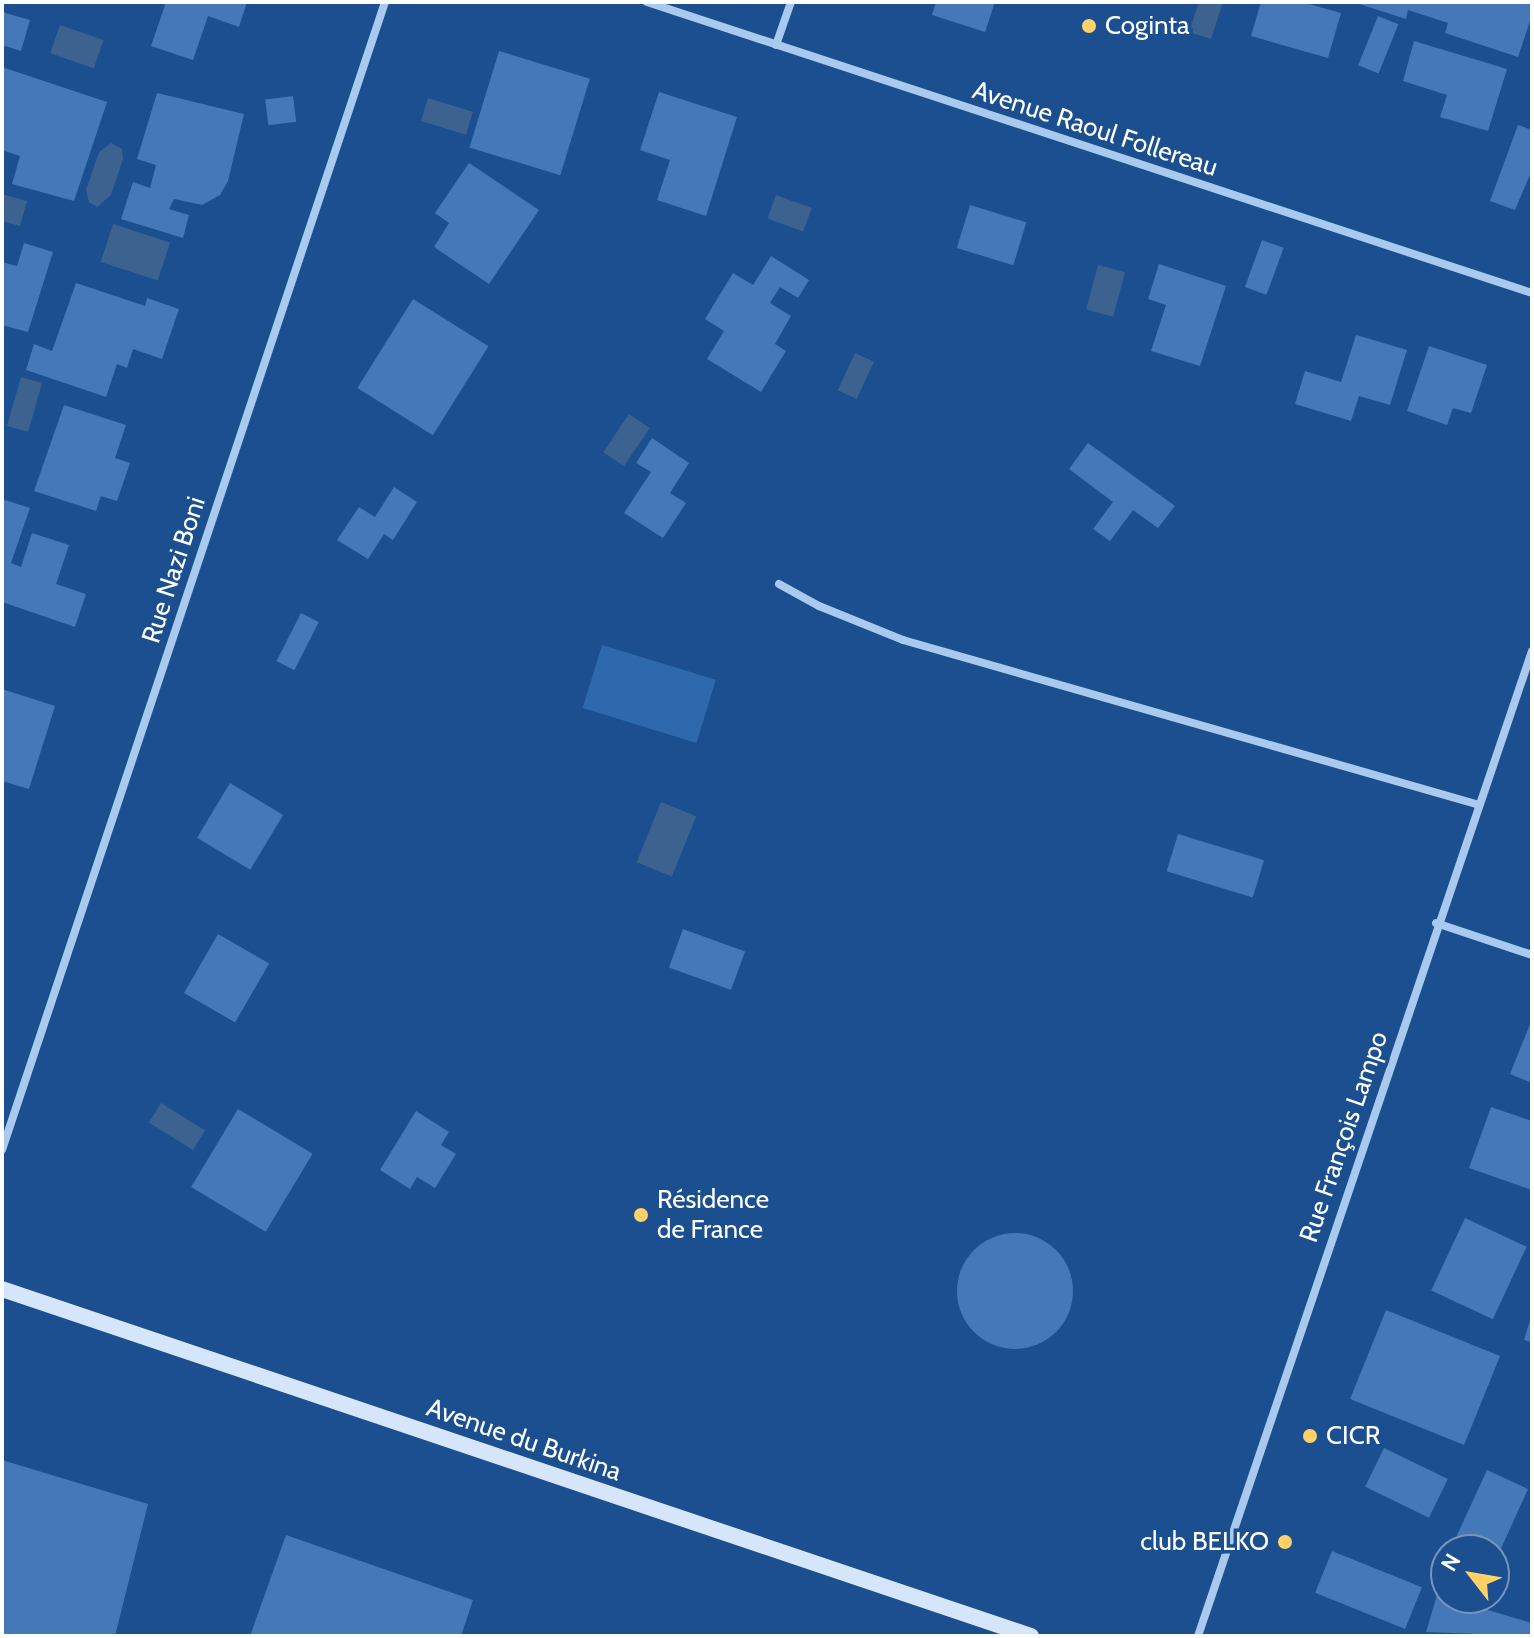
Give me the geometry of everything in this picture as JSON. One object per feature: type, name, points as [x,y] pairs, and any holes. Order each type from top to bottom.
[{"type":"main road","name":"Avenue du Burkina","points":[[2,1289],[1031,1636]]},
{"type":"street","name":"Rue Nazi Boni","points":[[2,1150],[385,2]]},
{"type":"street","name":"Avenue Raoul Follereau","points":[[647,2],[1532,293]]},
{"type":"street","points":[[776,45],[791,2]]},
{"type":"street","points":[[779,584],[833,612],[903,640],[1476,804]]},
{"type":"street","name":"Rue François Lampo","points":[[1198,1636],[1476,804],[1532,651]]},
{"type":"street","points":[[1436,923],[1532,955]]},
{"type":"shaded area","points":[[1199,2],[1223,2],[1211,39],[1189,32]]},
{"type":"shaded area","points":[[60,25],[103,40],[94,68],[50,53]]},
{"type":"shaded area","points":[[428,98],[473,112],[466,135],[421,121]]},
{"type":"shaded area","points":[[111,143],[122,149],[123,159],[111,195],[97,207],[89,202],[86,190],[99,152]]},
{"type":"shaded area","points":[[2,194],[27,201],[20,226],[2,221]]},
{"type":"shaded area","points":[[776,195],[812,208],[803,231],[767,218]]},
{"type":"shaded area","points":[[113,224],[170,243],[158,281],[101,262]]},
{"type":"shaded area","points":[[1098,265],[1125,272],[1113,317],[1086,309]]},
{"type":"shaded area","points":[[855,353],[874,362],[857,399],[838,390]]},
{"type":"shaded area","points":[[21,377],[42,383],[28,432],[7,426]]},
{"type":"shaded area","points":[[629,414],[650,428],[624,466],[603,452]]},
{"type":"shaded area","points":[[602,645],[716,680],[697,743],[583,708]]},
{"type":"shaded area","points":[[661,802],[696,816],[672,877],[637,862]]},
{"type":"shaded area","points":[[161,1103],[205,1131],[193,1150],[149,1123]]},
{"type":"building","points":[[166,2],[247,2],[239,27],[208,16],[193,60],[151,46]]},
{"type":"building","points":[[936,2],[995,2],[985,32],[932,15]]},
{"type":"building","points":[[1261,2],[1302,2],[1341,13],[1328,58],[1251,36]]},
{"type":"building","points":[[1530,2],[1532,15],[1518,57],[1445,33],[1448,23],[1408,10],[1406,19],[1356,3]]},
{"type":"building","points":[[2,12],[30,20],[21,51],[2,45]]},
{"type":"building","points":[[1378,16],[1398,24],[1379,73],[1358,65]]},
{"type":"building","points":[[1414,41],[1507,69],[1488,131],[1440,117],[1447,95],[1403,81]]},
{"type":"building","points":[[499,51],[590,79],[560,175],[469,148]]},
{"type":"building","points":[[2,67],[107,102],[74,201],[12,184],[20,156],[2,150]]},
{"type":"building","points":[[659,92],[737,117],[706,216],[657,200],[670,160],[640,150]]},
{"type":"building","points":[[157,93],[244,114],[228,181],[220,195],[202,205],[174,199],[169,209],[189,215],[183,238],[121,219],[133,182],[150,188],[156,165],[137,159]]},
{"type":"building","points":[[293,96],[296,122],[268,125],[265,99]]},
{"type":"building","points":[[1518,125],[1532,130],[1532,170],[1515,210],[1490,201]]},
{"type":"building","points":[[469,163],[539,210],[489,284],[434,247],[449,223],[435,213]]},
{"type":"building","points":[[970,205],[1026,222],[1013,265],[957,248]]},
{"type":"building","points":[[1262,240],[1284,248],[1267,295],[1245,287]]},
{"type":"building","points":[[24,243],[53,252],[28,332],[2,325],[2,262],[17,266]]},
{"type":"building","points":[[771,256],[809,280],[798,298],[780,287],[770,303],[791,316],[775,344],[786,351],[761,392],[707,359],[724,331],[705,319],[733,273],[753,285]]},
{"type":"building","points":[[1159,264],[1226,286],[1200,366],[1151,351],[1166,305],[1148,299]]},
{"type":"building","points":[[76,283],[145,306],[147,298],[179,309],[162,359],[133,349],[127,368],[117,364],[106,397],[26,370],[34,344],[52,351]]},
{"type":"building","points":[[413,299],[488,346],[433,435],[357,388]]},
{"type":"building","points":[[1356,335],[1407,350],[1390,405],[1359,396],[1351,421],[1295,404],[1305,371],[1341,382]]},
{"type":"building","points":[[1429,346],[1487,365],[1471,413],[1453,408],[1447,425],[1407,411]]},
{"type":"building","points":[[64,405],[126,425],[115,458],[130,463],[117,501],[101,496],[96,511],[34,491]]},
{"type":"building","points":[[652,438],[689,463],[670,493],[686,503],[663,538],[624,513],[651,472],[636,463]]},
{"type":"building","points":[[1088,443],[1175,506],[1158,528],[1133,510],[1110,541],[1093,529],[1113,502],[1069,469]]},
{"type":"building","points":[[394,487],[417,502],[393,540],[384,534],[368,559],[337,540],[359,507],[375,517]]},
{"type":"building","points":[[2,499],[30,508],[11,563],[21,567],[32,533],[69,545],[56,584],[86,594],[75,627],[2,602]]},
{"type":"building","points":[[301,613],[319,622],[294,670],[276,661]]},
{"type":"building","points":[[2,689],[55,706],[29,789],[2,781]]},
{"type":"building","points":[[230,783],[283,815],[250,870],[197,838]]},
{"type":"building","points":[[1178,834],[1264,860],[1253,898],[1167,871]]},
{"type":"building","points":[[683,929],[745,952],[731,990],[669,968]]},
{"type":"building","points":[[218,934],[269,964],[235,1022],[184,993]]},
{"type":"building","points":[[1532,1019],[1532,1083],[1510,1074]]},
{"type":"building","points":[[1491,1107],[1532,1121],[1532,1190],[1469,1168]]},
{"type":"building","points":[[238,1109],[313,1154],[266,1232],[191,1187]]},
{"type":"building","points":[[416,1111],[449,1132],[441,1145],[456,1154],[435,1188],[417,1177],[410,1189],[380,1170]]},
{"type":"building","points":[[1465,1218],[1527,1247],[1493,1319],[1431,1291]]},
{"type":"building","points":[[1015,1233],[1037,1238],[1056,1250],[1068,1269],[1073,1291],[1068,1313],[1056,1332],[1037,1344],[1015,1349],[993,1344],[974,1332],[962,1313],[957,1291],[962,1269],[974,1250],[993,1238]]},
{"type":"building","points":[[1386,1310],[1500,1356],[1464,1445],[1350,1399]]},
{"type":"building","points":[[1532,1317],[1532,1342],[1524,1340]]},
{"type":"building","points":[[1384,1448],[1448,1479],[1429,1518],[1365,1487]]},
{"type":"building","points":[[2,1460],[148,1504],[115,1636],[2,1636]]},
{"type":"building","points":[[1487,1470],[1528,1489],[1508,1534],[1458,1534]]},
{"type":"building","points":[[286,1535],[473,1600],[461,1636],[250,1636]]},
{"type":"building","points":[[1332,1551],[1422,1587],[1405,1629],[1315,1593]]},
{"type":"building","points":[[1431,1614],[1501,1614],[1532,1623],[1529,1636],[1426,1632]]},
{"type":"place","name":"Coginta","points":[[1089,26]]},
{"type":"place","name":"Résidence de France","points":[[641,1215]]},
{"type":"place","name":"CICR","points":[[1310,1436]]},
{"type":"place","name":"club BELKO","points":[[1285,1542]]}]
